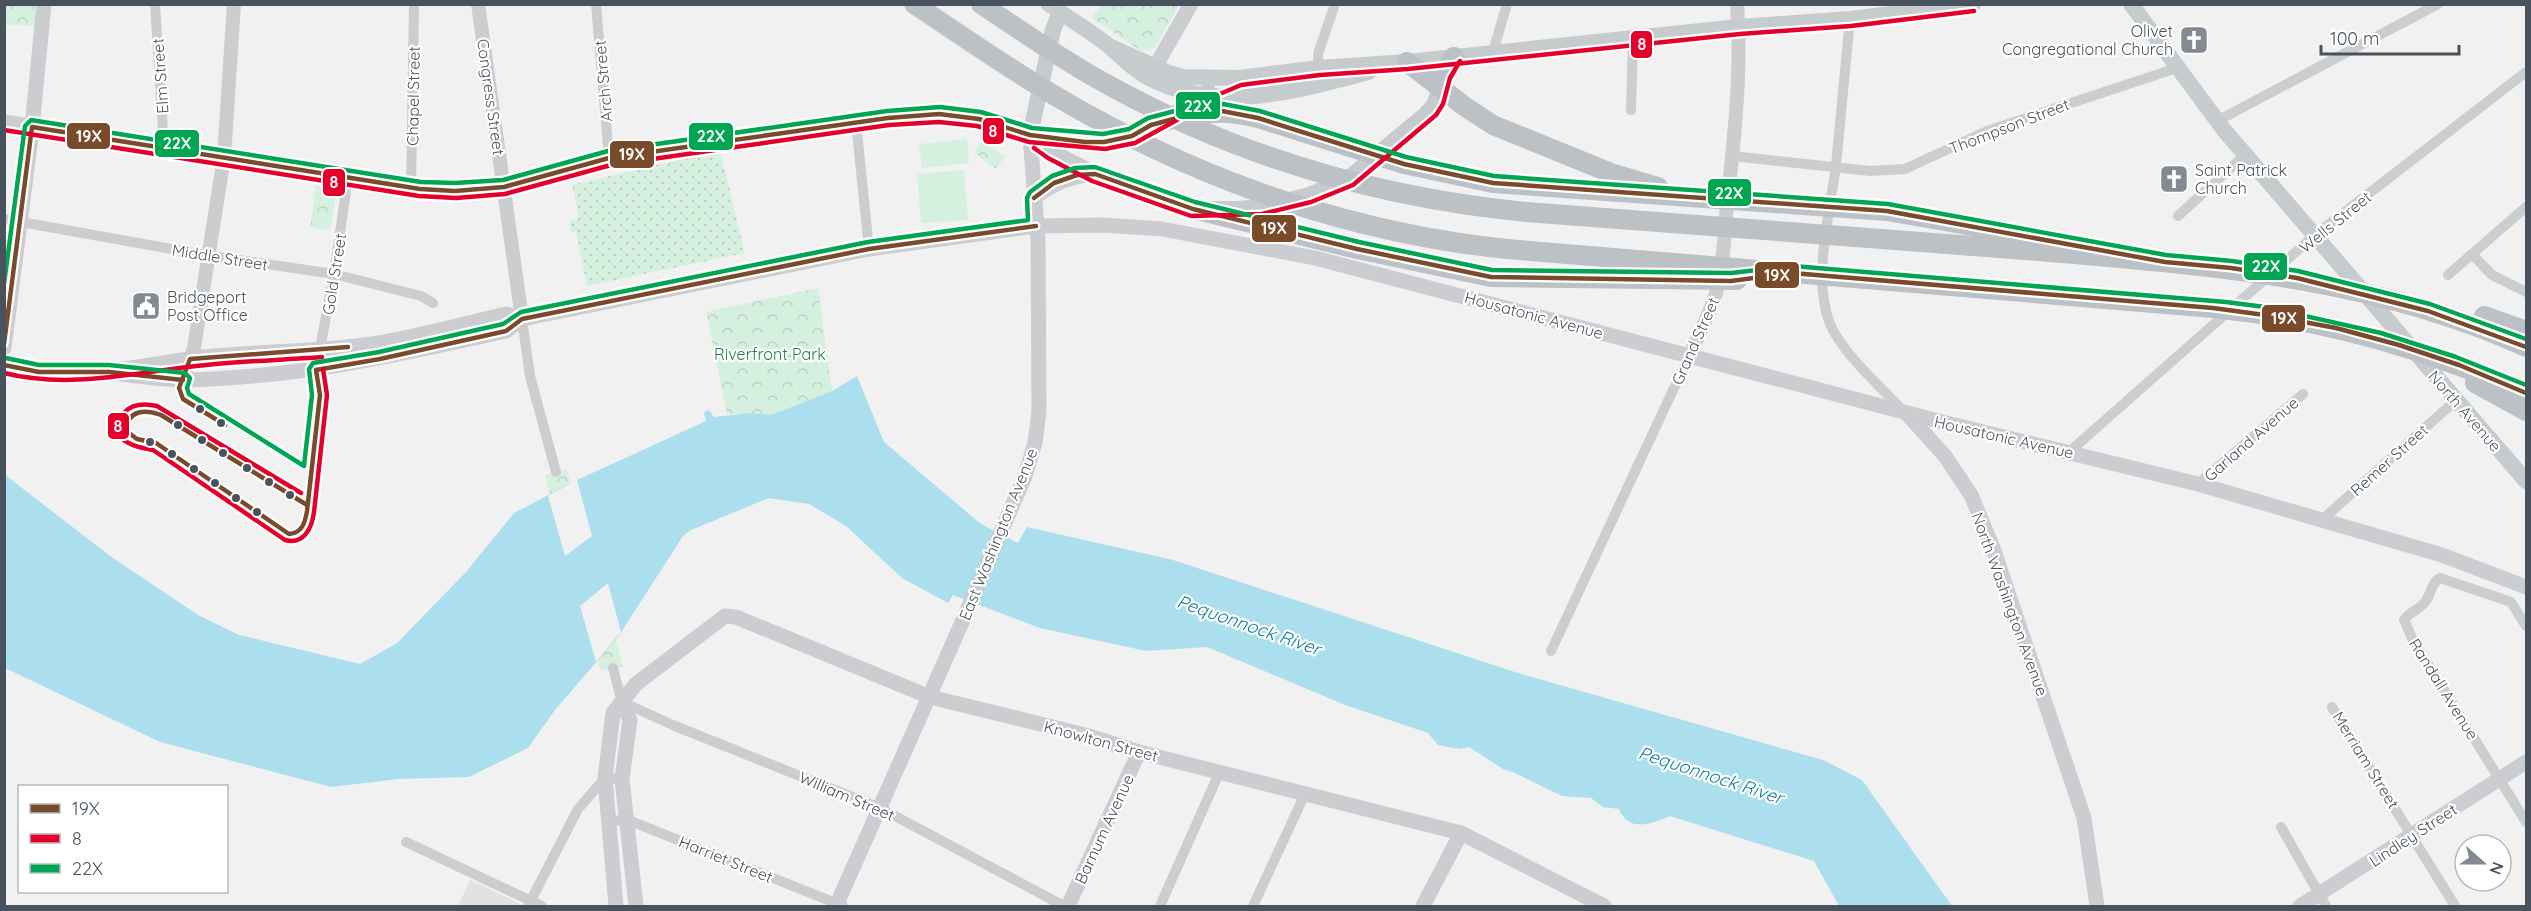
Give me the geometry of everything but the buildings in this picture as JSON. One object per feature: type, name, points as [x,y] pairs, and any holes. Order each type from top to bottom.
[{"type":"highway","points":[[914,4],[1079,110],[1143,144],[1208,173],[1270,196],[1304,207],[1409,233],[1473,245],[1710,273],[1792,273],[2244,312],[2319,325],[2384,341],[2441,359],[2526,393]]},
{"type":"highway","points":[[981,4],[1036,41],[1112,87],[1191,126],[1264,155],[1330,177],[1427,199],[1501,209],[1840,235],[2255,271],[2391,300],[2460,321],[2526,347]]},
{"type":"highway","points":[[1440,88],[1443,75],[1454,57]]},
{"type":"highway","points":[[1407,62],[1483,120],[1543,147],[1635,181],[1717,198]]},
{"type":"highway","points":[[1151,125],[1196,113],[1234,112],[1441,174],[1493,183],[1820,205],[1905,214],[2165,262]]},
{"type":"highway","points":[[1193,209],[1357,249],[1482,275],[1528,279],[1710,273]]},
{"type":"highway","points":[[2391,300],[2456,308],[2526,331]]},
{"type":"highway","points":[[2441,359],[2476,384],[2526,411]]},
{"type":"main road","points":[[4,348],[32,127],[44,4]]},
{"type":"main road","points":[[1152,73],[1191,4]]},
{"type":"main road","points":[[1152,73],[1183,77],[1320,76],[1407,62],[1493,52],[1739,27],[1850,19],[1973,4]]},
{"type":"main road","name":"North Avenue","points":[[2131,4],[2217,121],[2526,482]]},
{"type":"main road","points":[[1030,135],[1058,7],[1109,46],[1173,88],[1221,98],[1248,99],[1320,76]]},
{"type":"main road","points":[[4,122],[411,187],[455,191],[504,187],[609,158],[856,122],[939,114],[979,119],[1030,135],[1084,142],[1104,142],[1132,136],[1211,89],[1239,78]]},
{"type":"main road","points":[[1030,135],[1052,152],[1095,174],[1193,209],[1262,207],[1309,195],[1349,178],[1425,115],[1434,105],[1440,88]]},
{"type":"main road","name":"East Washington Avenue","points":[[838,906],[1025,476],[1036,432],[1039,412],[1036,226],[1030,135]]},
{"type":"main road","points":[[1034,198],[1054,183],[1077,175],[1095,174]]},
{"type":"main road","name":"Housatonic Avenue","points":[[522,319],[869,249],[1036,226],[1103,225],[1162,228],[1316,258],[1905,412],[2198,484],[2442,555],[2526,587]]},
{"type":"main road","points":[[4,365],[17,370],[72,374],[99,372],[190,359],[321,350],[375,343],[506,314],[522,319]]},
{"type":"main road","points":[[99,372],[183,380],[316,370],[380,359],[506,331],[522,319]]},
{"type":"main road","name":"North Washington Avenue","points":[[1905,412],[1945,456],[1971,495],[1993,548],[2084,818],[2097,906]]},
{"type":"main road","name":"Knowlton Street","points":[[622,702],[636,684],[725,616],[736,617],[930,697],[1461,833],[1604,906]]},
{"type":"main road","points":[[615,906],[605,778],[612,718],[616,708],[622,702],[630,720],[622,779],[635,904]]},
{"type":"main road","name":"Barnum Avenue","points":[[1068,906],[1139,752]]},
{"type":"main road","name":"Lindley Street","points":[[2300,906],[2323,900],[2413,835],[2526,762]]},
{"type":"main road","points":[[1423,906],[1461,833]]},
{"type":"street","name":"Elm Street","points":[[155,4],[164,147]]},
{"type":"street","points":[[183,380],[190,359],[209,256],[224,157],[234,4]]},
{"type":"street","name":"Chapel Street","points":[[411,187],[414,4]]},
{"type":"street","name":"Congress Street","points":[[478,4],[530,376],[556,472]]},
{"type":"street","name":"Arch Street","points":[[596,4],[609,158]]},
{"type":"street","points":[[1320,76],[1318,54],[1335,4]]},
{"type":"street","points":[[1493,52],[1507,4]]},
{"type":"street","name":"Grand Street","points":[[1551,651],[1708,316],[1717,290],[1732,156],[1740,44],[1737,4]]},
{"type":"street","points":[[2217,121],[2438,4]]},
{"type":"street","name":"North Washington Avenue","points":[[1850,19],[1835,167],[1822,262],[1830,324],[1841,344],[1905,412]]},
{"type":"street","points":[[1631,110],[1633,39]]},
{"type":"street","name":"Thompson Street","points":[[1732,156],[1870,171],[1905,169],[1988,131],[2177,68]]},
{"type":"street","name":"Wells Street","points":[[2069,452],[2315,235],[2526,72]]},
{"type":"street","points":[[856,122],[869,249]]},
{"type":"street","points":[[2178,216],[2246,155]]},
{"type":"street","name":"Gold Street","points":[[316,370],[334,274],[348,177]]},
{"type":"street","points":[[2448,275],[2526,207]]},
{"type":"street","name":"Middle Street","points":[[4,219],[209,256],[334,274],[422,296],[433,303]]},
{"type":"street","points":[[2472,254],[2492,275],[2526,292]]},
{"type":"street","name":"Garland Avenue","points":[[2198,484],[2303,394]]},
{"type":"street","name":"Remer Street","points":[[2323,519],[2456,400]]},
{"type":"street","name":"Randall Avenue","points":[[2500,779],[2413,640],[2404,620],[2406,616],[2427,601],[2435,581],[2440,578],[2511,602],[2526,626]]},
{"type":"street","points":[[613,668],[622,702]]},
{"type":"street","name":"William Street","points":[[622,702],[675,726],[880,808],[1064,906]]},
{"type":"street","name":"Merriam Street","points":[[2332,707],[2456,906]]},
{"type":"street","points":[[1160,906],[1220,771]]},
{"type":"street","points":[[530,904],[578,809],[605,778],[622,779]]},
{"type":"street","points":[[2500,779],[2526,822]]},
{"type":"street","points":[[1253,906],[1305,794]]},
{"type":"street","name":"Harriet Street","points":[[608,821],[628,820],[838,906]]},
{"type":"street","points":[[2281,827],[2323,900]]},
{"type":"street","points":[[406,842],[530,904],[542,906]]},
{"type":"street","points":[[615,906],[635,904]]},
{"type":"shaded area","points":[[470,880],[519,903],[521,906],[458,906]]},
{"type":"green space","points":[[5,5],[37,5],[35,26],[5,25]]},
{"type":"green space","points":[[1101,5],[1175,5],[1178,7],[1155,48],[1141,51],[1092,18]]},
{"type":"green space","points":[[967,139],[969,163],[922,168],[919,144]]},
{"type":"green space","points":[[982,142],[1006,156],[995,169],[974,152]]},
{"type":"green space","points":[[720,150],[745,253],[587,286],[576,231],[571,232],[569,221],[579,218],[572,185]]},
{"type":"green space","points":[[964,170],[968,220],[921,223],[917,174]]},
{"type":"green space","points":[[316,185],[337,189],[330,230],[310,227]]},
{"type":"green space","name":"Riverfront Park","points":[[818,288],[832,391],[771,415],[727,414],[706,312]]},
{"type":"green space","points":[[567,469],[586,538],[567,554],[545,475]]},
{"type":"green space","points":[[601,589],[623,666],[601,671],[583,606]]},
{"type":"water","name":"Pequonnock River","points":[[857,376],[884,442],[981,524],[1018,543],[1027,527],[1173,560],[1518,673],[1823,760],[1862,780],[1952,906],[1839,906],[1814,861],[1670,816],[1648,824],[1635,824],[1623,817],[1619,809],[1603,807],[1591,798],[1562,796],[1503,769],[1469,747],[1459,749],[1438,745],[1428,733],[1345,705],[1207,647],[1146,651],[1040,628],[953,595],[948,603],[902,578],[846,526],[809,504],[769,498],[691,530],[683,536],[618,637],[555,710],[528,748],[469,777],[399,779],[331,787],[160,742],[5,668],[4,474],[110,556],[198,615],[239,635],[360,664],[397,643],[466,572],[514,513],[577,480],[706,421],[704,412],[709,410],[714,417],[751,413],[771,415],[832,391]]},
{"type":"pier","points":[[577,480],[592,536],[565,556],[548,496]]},
{"type":"pier","points":[[608,583],[621,632],[596,662],[580,606]]},
{"type":"transit line","name":"8","points":[[4,130],[419,196],[456,198],[505,194],[611,165],[889,125],[939,122],[977,126],[1029,142],[1105,149],[1135,143],[1197,109],[1215,96],[1241,85],[1320,75],[1408,69],[1740,34],[1851,26],[1974,11]]},
{"type":"transit line","name":"8","points":[[1034,148],[1092,181],[1191,216],[1262,214],[1311,202],[1353,185],[1436,115],[1443,104],[1450,78],[1460,61]]},
{"type":"transit line","name":"22X","points":[[4,284],[25,126],[31,120],[421,182],[455,183],[503,180],[608,151],[887,111],[940,107],[981,112],[1032,128],[1103,134],[1129,129],[1148,118],[1194,106],[1223,104],[1260,111],[1406,157],[1494,176],[1888,204],[2166,255],[2232,261],[2298,271],[2430,304],[2526,339]]},
{"type":"transit line","name":"19X","points":[[4,344],[32,127],[420,189],[455,191],[504,187],[609,158],[888,118],[939,114],[979,119],[1030,135],[1104,142],[1132,136],[1151,125],[1196,113],[1222,111],[1258,118],[1404,164],[1493,183],[1887,211],[2165,262],[2231,268],[2297,278],[2428,311],[2526,347]]},
{"type":"transit line","name":"22X","points":[[6,358],[39,365],[109,365],[185,373],[190,378],[187,388],[189,394],[304,466],[312,395],[309,369],[313,363],[379,352],[503,324],[521,312],[868,242],[1028,220],[1027,198],[1030,192],[1052,176],[1075,168],[1095,167],[1195,202],[1359,242],[1492,270],[1731,273],[1793,266],[2226,302],[2265,307],[2381,333],[2456,357],[2526,385]]},
{"type":"transit line","name":"19X","points":[[1034,198],[1054,183],[1077,175],[1095,174],[1193,209],[1357,249],[1491,277],[1731,281],[1792,273],[2213,308],[2336,328],[2399,345],[2459,365],[2526,393]]},
{"type":"transit line","name":"19X","points":[[316,370],[380,359],[506,331],[522,319],[869,249],[1036,226]]},
{"type":"transit line","name":"19X","points":[[225,425],[183,399],[179,388],[190,359],[348,347]]},
{"type":"transit line","name":"8","points":[[4,373],[30,378],[80,380],[220,364],[322,357]]},
{"type":"transit line","name":"19X","points":[[4,365],[39,372],[109,372],[183,380]]},
{"type":"transit line","name":"8","points":[[301,493],[157,406],[144,404],[133,406],[124,413],[118,428],[118,434],[125,441],[153,450],[285,540],[297,540],[306,534],[314,512],[327,395],[323,369]]},
{"type":"transit line","name":"19X","points":[[307,505],[161,415],[149,412],[138,413],[130,418],[125,430],[137,439],[156,443],[289,534],[297,532],[302,527],[307,511],[320,395],[316,370]]},
{"type":"place","name":"Olivet Congregational Church","points":[[2194,40]]},
{"type":"place","name":"Saint Patrick Church","points":[[2174,179]]},
{"type":"place","name":"Bridgeport Post Office","points":[[146,306]]}]
